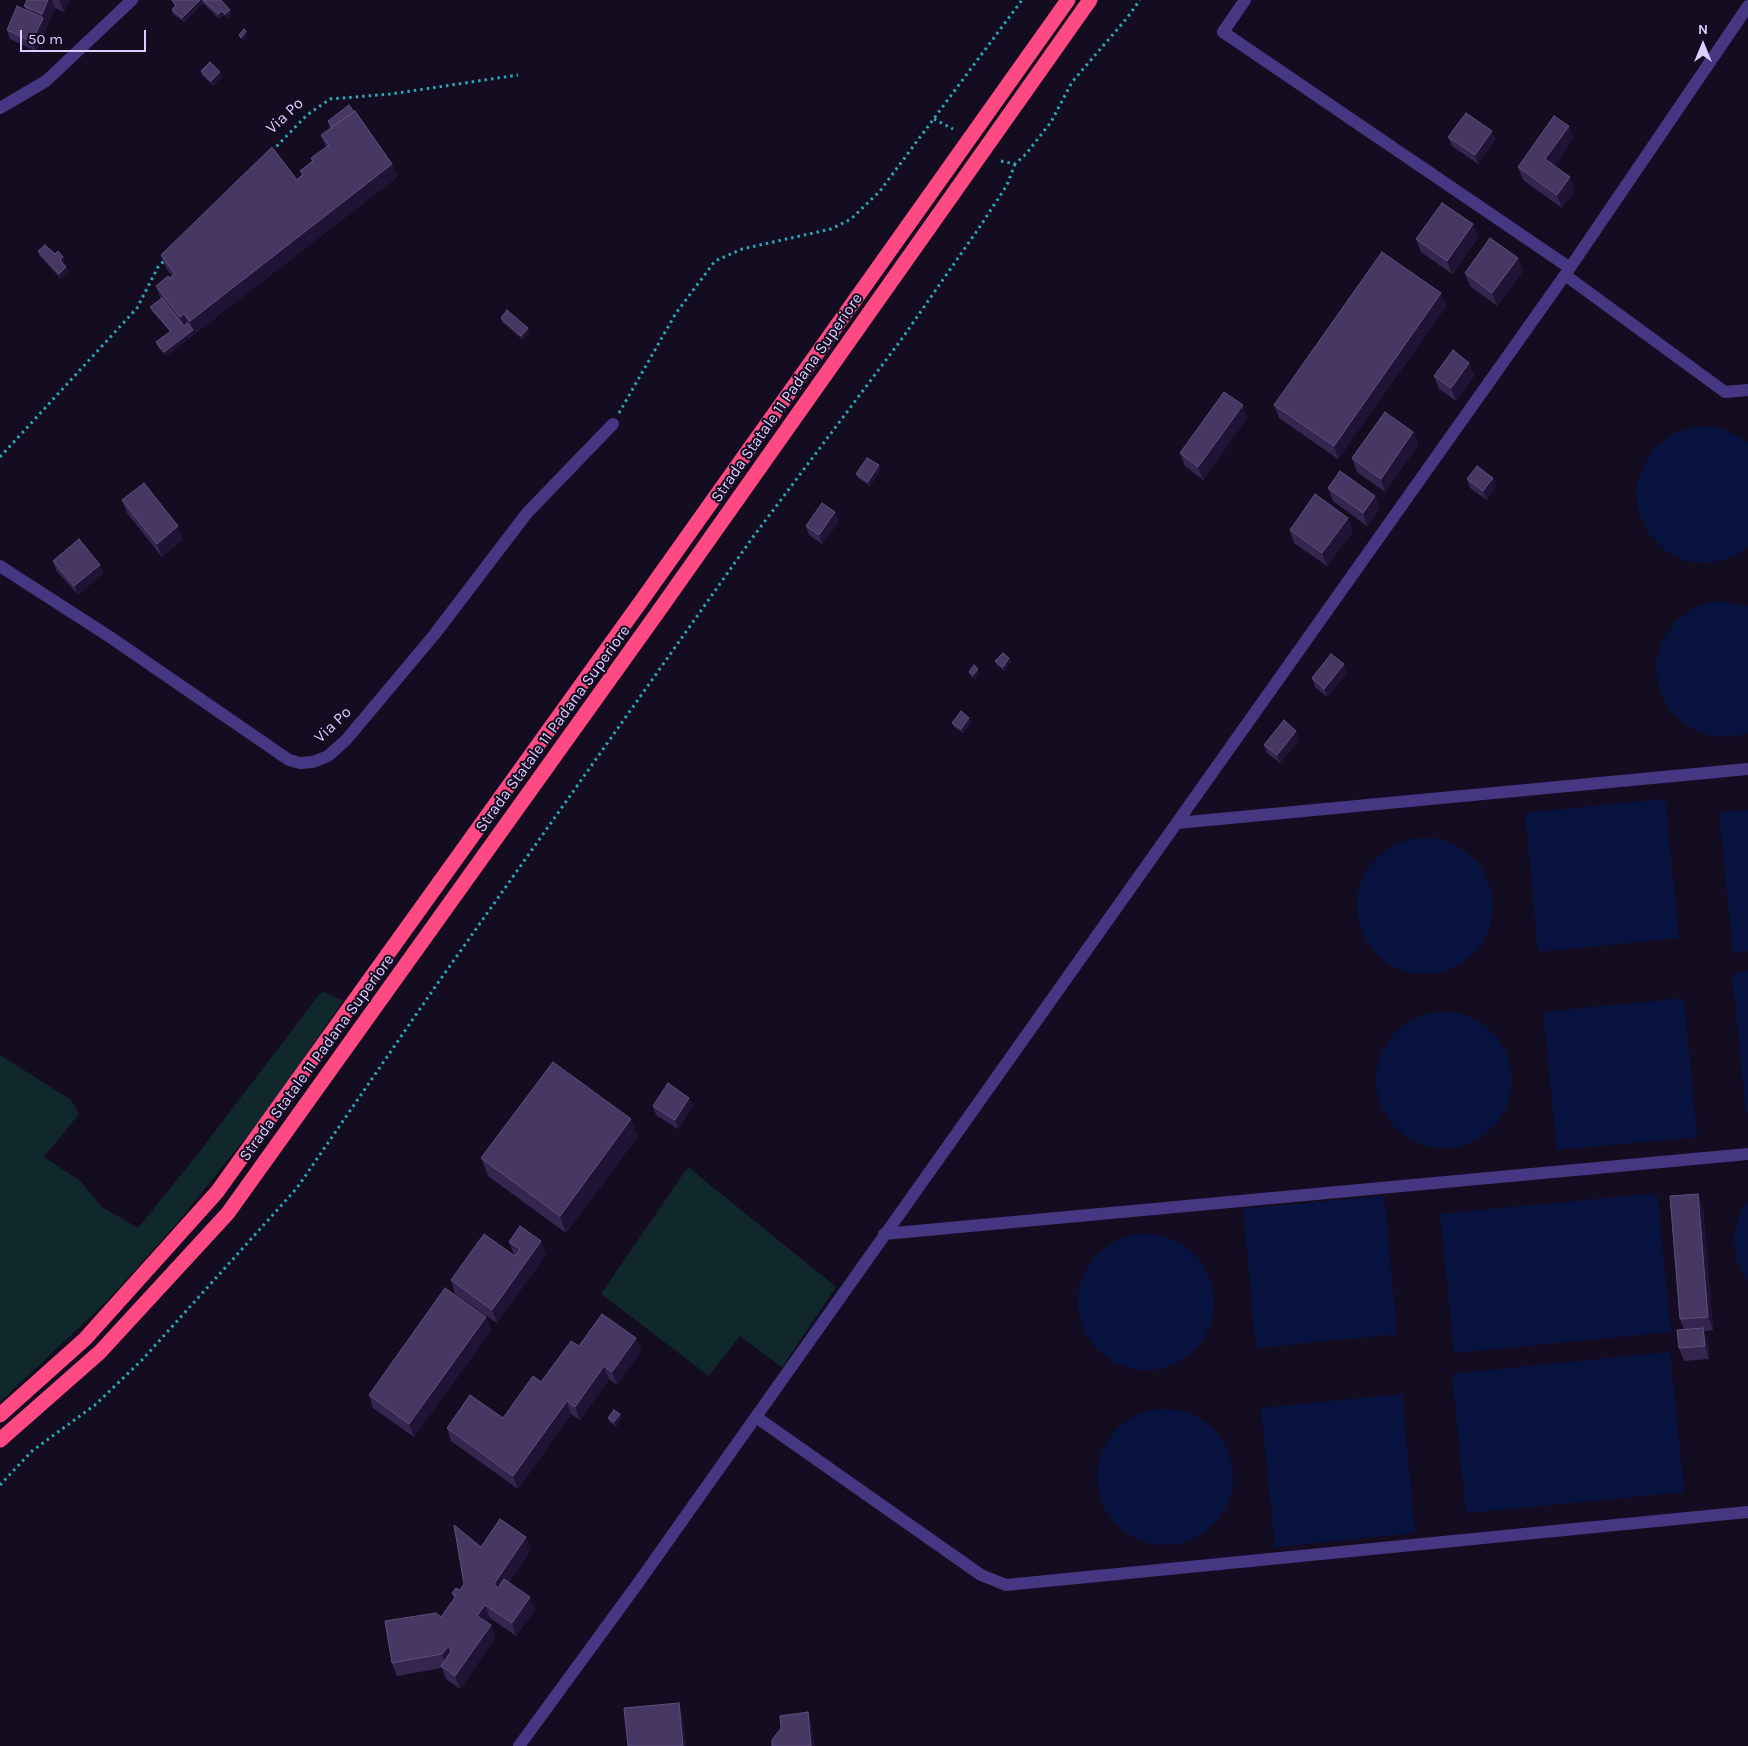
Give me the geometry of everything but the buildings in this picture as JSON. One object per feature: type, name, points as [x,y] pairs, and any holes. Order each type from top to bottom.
[{"type":"highway","name":"Strada Statale 11 Padana Superiore","points":[[0,1416],[85,1339],[216,1192],[636,608],[1068,0]]},
{"type":"highway","name":"Strada Statale 11 Padana Superiore","points":[[0,1440],[100,1352],[228,1213],[658,612],[1090,0]]},
{"type":"street","points":[[0,108],[46,81],[132,0]]},
{"type":"street","points":[[1245,0],[1223,32],[1568,271],[1725,392],[1748,390]]},
{"type":"street","points":[[519,1746],[756,1417],[1568,271],[1748,6]]},
{"type":"street","name":"Via Po","points":[[0,566],[95,627],[289,760],[300,763],[313,762],[328,756],[346,740],[434,635],[527,513],[613,424]]},
{"type":"street","points":[[1177,823],[1748,769]]},
{"type":"street","points":[[884,1234],[1748,1154]]},
{"type":"street","points":[[756,1417],[981,1575],[1006,1585],[1748,1512]]},
{"type":"path","points":[[613,424],[676,313],[715,260],[742,249],[831,229],[852,219],[880,191],[1022,0]]},
{"type":"path","points":[[0,1485],[32,1451],[71,1425],[142,1360],[297,1188],[435,987],[753,537],[922,310],[1007,186],[1015,164],[1026,154],[1051,122],[1072,82],[1140,0]]},
{"type":"path","name":"Via Po","points":[[266,157],[307,115],[330,99],[391,94],[518,75]]},
{"type":"path","points":[[934,119],[953,129]]},
{"type":"path","points":[[1001,160],[1015,164]]},
{"type":"path","points":[[0,457],[137,308],[158,267],[171,254]]},
{"type":"green space","points":[[322,991],[343,1001],[268,1110],[178,1222],[107,1301],[0,1402],[0,1055],[71,1100],[79,1114],[44,1157],[79,1180],[102,1207],[138,1228],[197,1155]]},
{"type":"green space","points":[[688,1167],[836,1287],[782,1367],[740,1336],[709,1376],[601,1294]]},
{"type":"shaded area","points":[[1698,426],[1722,428],[1748,442],[1748,547],[1734,556],[1711,563],[1687,561],[1666,551],[1649,534],[1639,512],[1636,489],[1643,466],[1656,446],[1675,433]]},
{"type":"shaded area","points":[[1718,601],[1748,606],[1748,733],[1731,737],[1707,735],[1685,725],[1669,709],[1658,687],[1656,663],[1662,640],[1676,621],[1695,607]]},
{"type":"shaded area","points":[[1665,799],[1679,938],[1538,952],[1525,813]]},
{"type":"shaded area","points":[[1748,810],[1748,951],[1733,953],[1719,813]]},
{"type":"shaded area","points":[[1425,838],[1451,843],[1473,858],[1488,880],[1493,906],[1488,932],[1473,954],[1451,969],[1425,974],[1399,969],[1377,954],[1362,932],[1357,906],[1362,880],[1377,858],[1399,843]]},
{"type":"shaded area","points":[[1748,971],[1748,1112],[1746,1113],[1732,973]]},
{"type":"shaded area","points":[[1684,998],[1697,1137],[1557,1150],[1543,1012]]},
{"type":"shaded area","points":[[1444,1012],[1470,1017],[1492,1032],[1507,1054],[1512,1080],[1507,1106],[1492,1128],[1470,1143],[1444,1148],[1418,1143],[1396,1128],[1381,1106],[1376,1080],[1381,1054],[1396,1032],[1418,1017]]},
{"type":"shaded area","points":[[1657,1193],[1671,1332],[1454,1353],[1440,1214]]},
{"type":"shaded area","points":[[1384,1196],[1397,1334],[1256,1348],[1243,1209]]},
{"type":"shaded area","points":[[1748,1201],[1748,1282],[1736,1259],[1734,1235],[1740,1212]]},
{"type":"shaded area","points":[[1146,1234],[1172,1239],[1194,1254],[1209,1276],[1214,1302],[1209,1328],[1194,1350],[1172,1365],[1146,1370],[1120,1365],[1098,1350],[1083,1328],[1078,1302],[1083,1276],[1098,1254],[1120,1239]]},
{"type":"shaded area","points":[[1670,1352],[1684,1492],[1466,1513],[1452,1374]]},
{"type":"shaded area","points":[[1402,1394],[1415,1533],[1275,1547],[1261,1408]]},
{"type":"shaded area","points":[[1165,1409],[1191,1414],[1213,1429],[1228,1451],[1233,1477],[1228,1503],[1213,1525],[1191,1540],[1165,1545],[1139,1540],[1117,1525],[1102,1503],[1097,1477],[1102,1451],[1117,1429],[1139,1414]]}]
